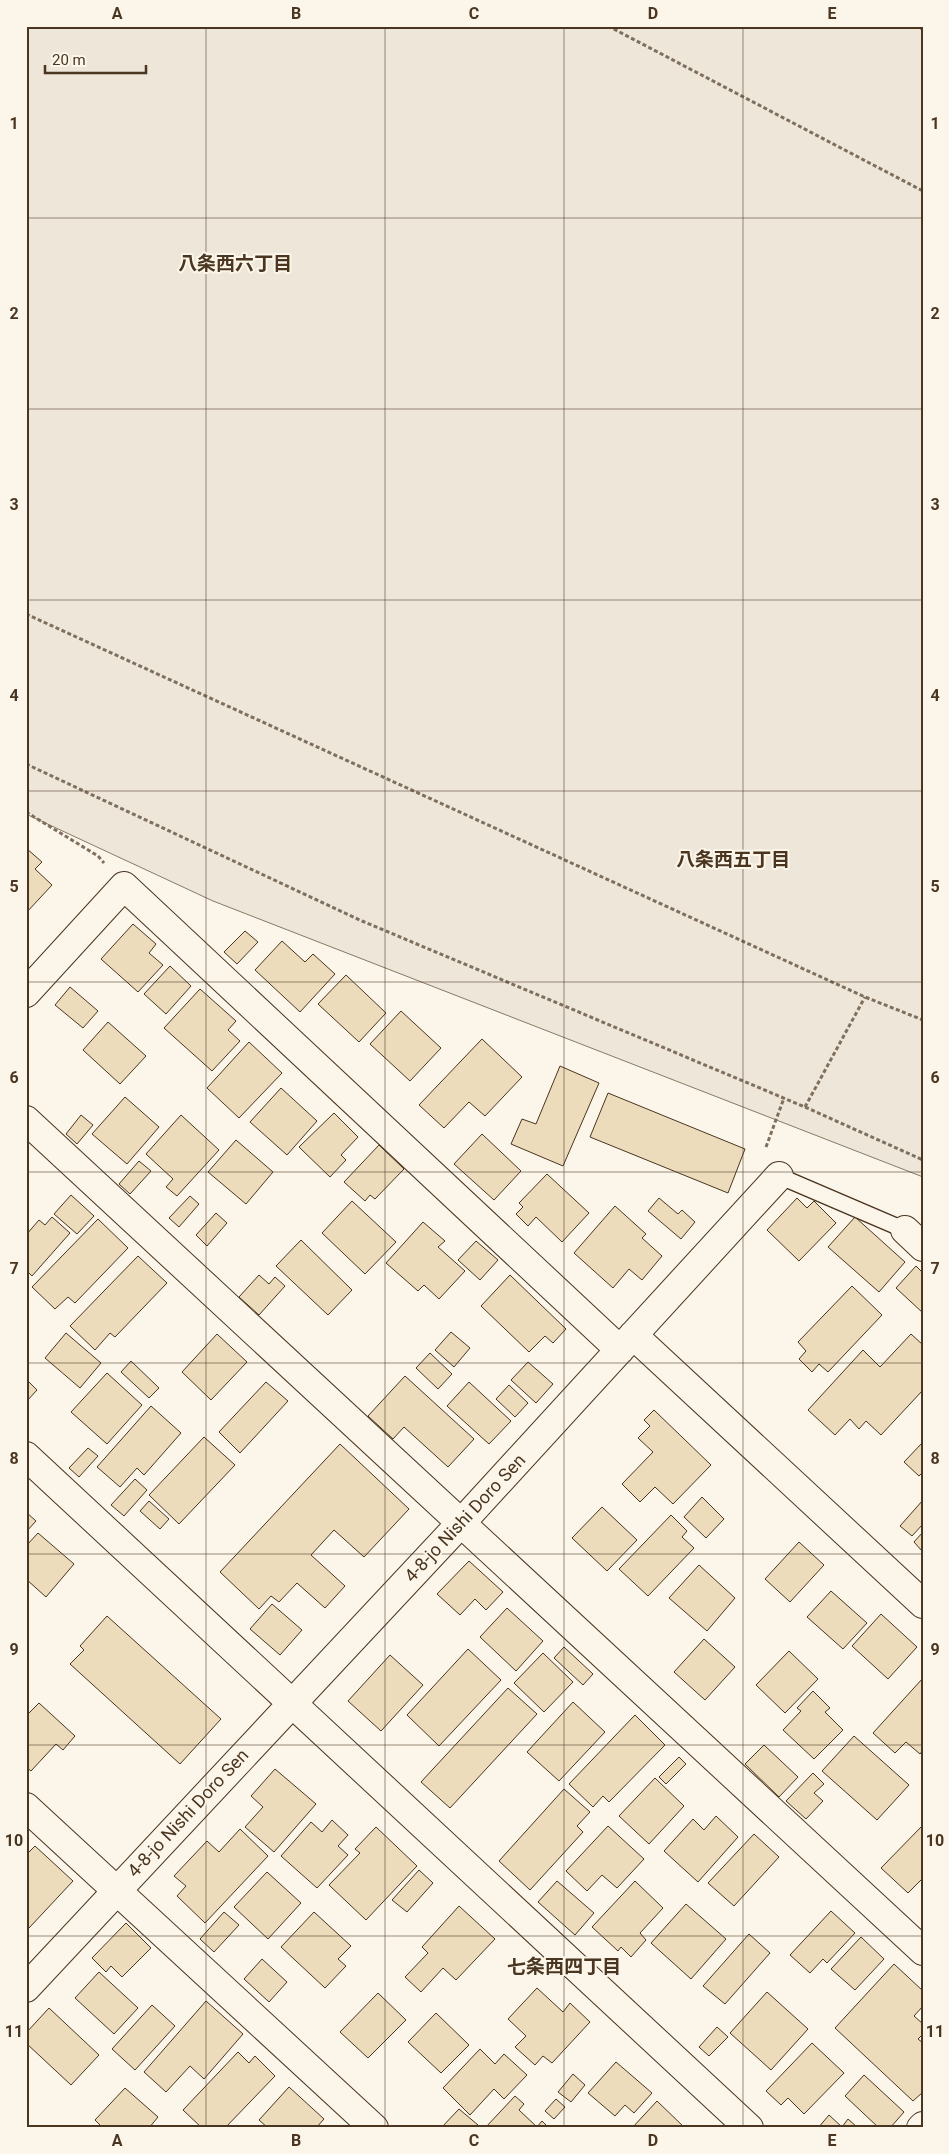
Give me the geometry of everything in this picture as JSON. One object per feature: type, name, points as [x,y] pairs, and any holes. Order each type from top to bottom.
[{"type":"street","points":[[26,993],[124,886],[626,1342],[923,1604]]},
{"type":"street","points":[[26,1120],[923,1951]]},
{"type":"street","name":"4-8-jo Nishi Doro Sen","points":[[26,1988],[461,1523],[779,1176]]},
{"type":"street","points":[[26,1456],[749,2128]]},
{"type":"street","points":[[26,1807],[374,2128]]},
{"type":"lane","points":[[779,1176],[914,1238]]},
{"type":"path","points":[[608,26],[923,191]]},
{"type":"path","points":[[26,614],[865,997],[923,1020]]},
{"type":"path","points":[[26,764],[362,921],[784,1098],[923,1160]]},
{"type":"path","points":[[26,812],[98,856],[124,886]]},
{"type":"path","points":[[805,1107],[865,997]]},
{"type":"path","points":[[764,1154],[784,1098]]},
{"type":"shaded area","points":[[26,26],[916,26],[923,31],[923,1177],[213,901],[26,814]]},
{"type":"building","points":[[26,848],[42,862],[35,869],[52,885],[26,913]]},
{"type":"building","points":[[133,924],[156,944],[149,953],[163,965],[138,992],[101,959]]},
{"type":"building","points":[[245,931],[258,942],[237,964],[224,952]]},
{"type":"building","points":[[282,941],[305,962],[313,954],[335,974],[300,1012],[255,970]]},
{"type":"building","points":[[170,966],[191,986],[166,1014],[144,994]]},
{"type":"building","points":[[346,975],[386,1013],[359,1042],[318,1004]]},
{"type":"building","points":[[70,987],[98,1011],[83,1028],[55,1005]]},
{"type":"building","points":[[200,989],[236,1021],[228,1030],[240,1041],[212,1071],[164,1028]]},
{"type":"building","points":[[401,1011],[441,1048],[410,1081],[370,1044]]},
{"type":"building","points":[[108,1022],[146,1056],[120,1084],[83,1050]]},
{"type":"building","points":[[482,1039],[522,1077],[485,1116],[469,1102],[444,1128],[419,1105]]},
{"type":"building","points":[[249,1042],[282,1073],[239,1118],[207,1088]]},
{"type":"building","points":[[560,1066],[599,1083],[563,1166],[511,1144],[522,1119],[536,1124]]},
{"type":"building","points":[[281,1088],[317,1121],[287,1155],[250,1122]]},
{"type":"building","points":[[608,1093],[745,1149],[728,1193],[590,1137]]},
{"type":"building","points":[[125,1097],[159,1127],[127,1164],[92,1134]]},
{"type":"building","points":[[334,1113],[358,1137],[341,1155],[346,1160],[330,1177],[299,1147]]},
{"type":"building","points":[[81,1115],[93,1125],[77,1144],[66,1134]]},
{"type":"building","points":[[181,1115],[219,1150],[177,1196],[166,1187],[173,1179],[146,1154]]},
{"type":"building","points":[[482,1134],[521,1171],[494,1200],[454,1164]]},
{"type":"building","points":[[236,1140],[273,1172],[246,1204],[208,1172]]},
{"type":"building","points":[[379,1145],[404,1169],[375,1199],[370,1195],[365,1201],[344,1182]]},
{"type":"building","points":[[139,1161],[151,1171],[130,1194],[119,1184]]},
{"type":"building","points":[[547,1174],[589,1213],[562,1242],[536,1217],[528,1226],[516,1214],[523,1207],[519,1203]]},
{"type":"building","points":[[71,1195],[94,1216],[77,1234],[54,1214]]},
{"type":"building","points":[[190,1196],[199,1204],[179,1227],[169,1218]]},
{"type":"building","points":[[659,1198],[678,1214],[682,1210],[695,1222],[681,1239],[648,1211]]},
{"type":"building","points":[[797,1198],[807,1208],[814,1201],[836,1223],[799,1261],[767,1230]]},
{"type":"building","points":[[352,1201],[396,1242],[365,1274],[322,1233]]},
{"type":"building","points":[[615,1206],[646,1234],[642,1238],[662,1256],[642,1280],[629,1269],[613,1288],[574,1253]]},
{"type":"building","points":[[216,1213],[227,1223],[207,1246],[196,1235]]},
{"type":"building","points":[[52,1217],[70,1233],[32,1276],[26,1270],[26,1235],[39,1220],[45,1225]]},
{"type":"building","points":[[855,1217],[905,1262],[879,1292],[828,1247]]},
{"type":"building","points":[[98,1219],[128,1248],[75,1303],[68,1297],[55,1309],[32,1287]]},
{"type":"building","points":[[423,1222],[445,1241],[438,1247],[465,1271],[439,1299],[424,1285],[418,1291],[386,1263]]},
{"type":"building","points":[[301,1240],[352,1290],[328,1315],[276,1266]]},
{"type":"building","points":[[476,1241],[498,1260],[480,1280],[458,1260]]},
{"type":"building","points":[[138,1256],[167,1283],[115,1337],[110,1333],[95,1350],[70,1326]]},
{"type":"building","points":[[916,1266],[923,1273],[923,1313],[896,1288]]},
{"type":"building","points":[[259,1275],[269,1284],[275,1277],[285,1286],[259,1315],[239,1297]]},
{"type":"building","points":[[510,1275],[566,1329],[553,1343],[545,1336],[529,1352],[481,1306]]},
{"type":"building","points":[[852,1286],[882,1315],[828,1372],[819,1364],[812,1372],[799,1359],[806,1351],[798,1342]]},
{"type":"building","points":[[451,1332],[470,1348],[454,1367],[435,1350]]},
{"type":"building","points":[[66,1333],[101,1363],[80,1388],[45,1358]]},
{"type":"building","points":[[217,1334],[247,1362],[211,1400],[182,1372]]},
{"type":"building","points":[[911,1334],[923,1345],[923,1390],[881,1435],[866,1421],[859,1429],[850,1419],[835,1435],[808,1410],[863,1350],[880,1367]]},
{"type":"building","points":[[430,1353],[452,1374],[438,1389],[416,1368]]},
{"type":"building","points":[[131,1361],[159,1388],[149,1398],[121,1372]]},
{"type":"building","points":[[528,1362],[553,1384],[536,1403],[511,1380]]},
{"type":"building","points":[[107,1373],[142,1405],[107,1444],[71,1412]]},
{"type":"building","points":[[405,1376],[474,1439],[448,1467],[404,1427],[393,1439],[368,1416]]},
{"type":"building","points":[[26,1381],[37,1390],[26,1402]]},
{"type":"building","points":[[266,1382],[288,1401],[240,1453],[219,1432]]},
{"type":"building","points":[[469,1382],[511,1421],[489,1444],[447,1406]]},
{"type":"building","points":[[509,1385],[528,1403],[515,1417],[496,1399]]},
{"type":"building","points":[[151,1406],[181,1433],[144,1475],[137,1468],[120,1487],[97,1467]]},
{"type":"building","points":[[654,1410],[711,1465],[673,1504],[655,1487],[640,1502],[622,1484],[653,1452],[638,1438],[650,1426],[644,1420]]},
{"type":"building","points":[[204,1437],[235,1465],[179,1524],[149,1495]]},
{"type":"building","points":[[923,1442],[923,1472],[919,1476],[904,1462]]},
{"type":"building","points":[[340,1444],[409,1509],[364,1557],[334,1530],[311,1555],[345,1586],[325,1608],[297,1583],[279,1602],[271,1596],[259,1609],[220,1572]]},
{"type":"building","points":[[88,1448],[98,1456],[79,1477],[69,1468]]},
{"type":"building","points":[[135,1479],[147,1490],[124,1516],[111,1505]]},
{"type":"building","points":[[702,1497],[724,1519],[706,1538],[684,1517]]},
{"type":"building","points":[[923,1500],[923,1524],[912,1536],[900,1526]]},
{"type":"building","points":[[149,1501],[169,1519],[160,1529],[140,1511]]},
{"type":"building","points":[[602,1507],[637,1540],[607,1571],[572,1538]]},
{"type":"building","points":[[26,1512],[36,1521],[26,1532]]},
{"type":"building","points":[[671,1515],[687,1531],[682,1537],[694,1548],[648,1596],[619,1569]]},
{"type":"building","points":[[923,1532],[923,1550],[922,1551],[914,1542]]},
{"type":"building","points":[[38,1533],[74,1564],[46,1597],[26,1579],[26,1546]]},
{"type":"building","points":[[799,1542],[824,1565],[790,1602],[765,1579]]},
{"type":"building","points":[[469,1561],[503,1592],[486,1610],[475,1599],[460,1615],[437,1594]]},
{"type":"building","points":[[699,1565],[735,1598],[707,1631],[669,1598]]},
{"type":"building","points":[[831,1591],[867,1623],[843,1649],[807,1617]]},
{"type":"building","points":[[272,1604],[302,1630],[280,1655],[250,1629]]},
{"type":"building","points":[[507,1608],[543,1641],[516,1671],[480,1637]]},
{"type":"building","points":[[881,1614],[917,1647],[888,1679],[852,1646]]},
{"type":"building","points":[[107,1616],[221,1719],[180,1764],[70,1664],[84,1650],[80,1646]]},
{"type":"building","points":[[704,1639],[735,1667],[705,1700],[674,1672]]},
{"type":"building","points":[[564,1647],[593,1674],[583,1685],[554,1658]]},
{"type":"building","points":[[468,1649],[501,1680],[439,1746],[407,1715]]},
{"type":"building","points":[[789,1651],[818,1679],[785,1713],[756,1685]]},
{"type":"building","points":[[543,1653],[573,1682],[544,1712],[514,1683]]},
{"type":"building","points":[[390,1655],[423,1685],[381,1731],[348,1701]]},
{"type":"building","points":[[923,1678],[923,1750],[920,1754],[906,1742],[895,1753],[873,1733]]},
{"type":"building","points":[[508,1688],[537,1714],[450,1808],[421,1782]]},
{"type":"building","points":[[813,1691],[830,1708],[825,1712],[843,1730],[814,1759],[783,1730],[801,1711],[797,1708]]},
{"type":"building","points":[[573,1702],[605,1732],[559,1781],[527,1752]]},
{"type":"building","points":[[39,1703],[75,1736],[63,1750],[56,1744],[31,1771],[26,1767],[26,1716]]},
{"type":"building","points":[[635,1715],[665,1745],[609,1802],[603,1796],[593,1807],[569,1784]]},
{"type":"building","points":[[854,1736],[909,1785],[877,1820],[822,1771]]},
{"type":"building","points":[[764,1745],[798,1777],[779,1797],[745,1764]]},
{"type":"building","points":[[679,1757],[686,1764],[666,1784],[659,1777]]},
{"type":"building","points":[[275,1769],[316,1804],[274,1852],[245,1827],[263,1807],[251,1796]]},
{"type":"building","points":[[813,1773],[824,1784],[814,1793],[823,1801],[806,1819],[786,1801]]},
{"type":"building","points":[[655,1778],[684,1806],[649,1844],[619,1816]]},
{"type":"building","points":[[564,1789],[590,1812],[577,1826],[583,1832],[530,1890],[499,1861]]},
{"type":"building","points":[[716,1816],[738,1837],[698,1882],[664,1851],[693,1819],[704,1830]]},
{"type":"building","points":[[332,1820],[348,1835],[338,1846],[348,1855],[317,1888],[281,1856],[311,1822],[322,1832]]},
{"type":"building","points":[[923,1825],[923,1878],[908,1893],[881,1868]]},
{"type":"building","points":[[608,1826],[644,1859],[617,1888],[602,1875],[587,1891],[566,1871]]},
{"type":"building","points":[[376,1827],[417,1866],[366,1920],[329,1885],[360,1853],[355,1849]]},
{"type":"building","points":[[240,1829],[268,1856],[205,1923],[177,1896],[186,1886],[174,1876],[207,1841],[219,1852]]},
{"type":"building","points":[[754,1834],[779,1857],[734,1906],[708,1883]]},
{"type":"building","points":[[35,1846],[73,1881],[29,1928],[26,1926],[26,1855]]},
{"type":"building","points":[[419,1870],[433,1883],[407,1912],[392,1900]]},
{"type":"building","points":[[267,1872],[301,1903],[268,1939],[234,1907]]},
{"type":"building","points":[[557,1881],[594,1913],[575,1935],[538,1902]]},
{"type":"building","points":[[635,1881],[663,1908],[640,1933],[646,1940],[631,1957],[621,1947],[618,1951],[592,1927]]},
{"type":"building","points":[[686,1904],[726,1939],[691,1979],[651,1943]]},
{"type":"building","points":[[459,1906],[495,1939],[456,1980],[443,1968],[421,1992],[405,1977],[428,1953],[422,1947]]},
{"type":"building","points":[[831,1911],[855,1933],[827,1963],[823,1959],[810,1973],[790,1955]]},
{"type":"building","points":[[224,1912],[239,1925],[214,1952],[200,1939]]},
{"type":"building","points":[[314,1912],[351,1946],[338,1959],[346,1966],[325,1988],[281,1947]]},
{"type":"building","points":[[126,1923],[151,1948],[122,1977],[111,1966],[106,1972],[92,1958]]},
{"type":"building","points":[[749,1934],[770,1953],[725,2004],[703,1986]]},
{"type":"building","points":[[861,1937],[884,1959],[855,1990],[831,1969]]},
{"type":"building","points":[[262,1959],[287,1982],[269,2002],[244,1979]]},
{"type":"building","points":[[894,1964],[923,1991],[923,2006],[914,2016],[923,2024],[923,2034],[918,2039],[923,2043],[923,2092],[913,2101],[835,2028]]},
{"type":"building","points":[[99,1972],[138,2008],[114,2034],[75,1998]]},
{"type":"building","points":[[537,1988],[563,2012],[570,2003],[590,2022],[552,2063],[543,2056],[535,2065],[515,2047],[526,2036],[508,2019]]},
{"type":"building","points":[[767,1992],[808,2029],[771,2070],[730,2033]]},
{"type":"building","points":[[378,1993],[406,2020],[368,2058],[340,2032]]},
{"type":"building","points":[[206,2001],[243,2034],[204,2079],[190,2066],[166,2092],[144,2072]]},
{"type":"building","points":[[152,2005],[175,2026],[135,2070],[112,2049]]},
{"type":"building","points":[[49,2008],[99,2055],[71,2085],[26,2043],[26,2033]]},
{"type":"building","points":[[436,2013],[469,2045],[441,2073],[408,2042]]},
{"type":"building","points":[[717,2027],[728,2037],[709,2056],[699,2047]]},
{"type":"building","points":[[812,2043],[844,2073],[804,2114],[788,2098],[781,2105],[766,2091]]},
{"type":"building","points":[[480,2049],[495,2064],[504,2054],[527,2075],[504,2099],[494,2089],[470,2115],[443,2088]]},
{"type":"building","points":[[238,2052],[249,2063],[255,2056],[275,2076],[225,2128],[202,2128],[183,2110]]},
{"type":"building","points":[[616,2062],[652,2093],[634,2113],[625,2105],[615,2116],[588,2093]]},
{"type":"building","points":[[573,2074],[585,2085],[571,2102],[558,2092]]},
{"type":"building","points":[[864,2075],[904,2112],[890,2128],[879,2128],[845,2096]]},
{"type":"building","points":[[289,2087],[324,2119],[316,2128],[268,2128],[259,2120]]},
{"type":"building","points":[[125,2088],[158,2117],[149,2128],[103,2128],[95,2120]]},
{"type":"building","points":[[515,2096],[524,2104],[519,2110],[537,2127],[542,2121],[549,2128],[485,2128]]},
{"type":"building","points":[[556,2099],[565,2107],[554,2119],[545,2111]]},
{"type":"building","points":[[657,2101],[685,2128],[632,2128]]},
{"type":"building","points":[[459,2109],[478,2125],[475,2128],[441,2128]]},
{"type":"building","points":[[829,2115],[842,2127],[848,2119],[858,2128],[818,2128]]},
{"type":"district","name":"八条西六丁目","points":[[235,263]]},
{"type":"district","name":"八条西五丁目","points":[[733,859]]},
{"type":"district","name":"七条西四丁目","points":[[564,1966]]}]
